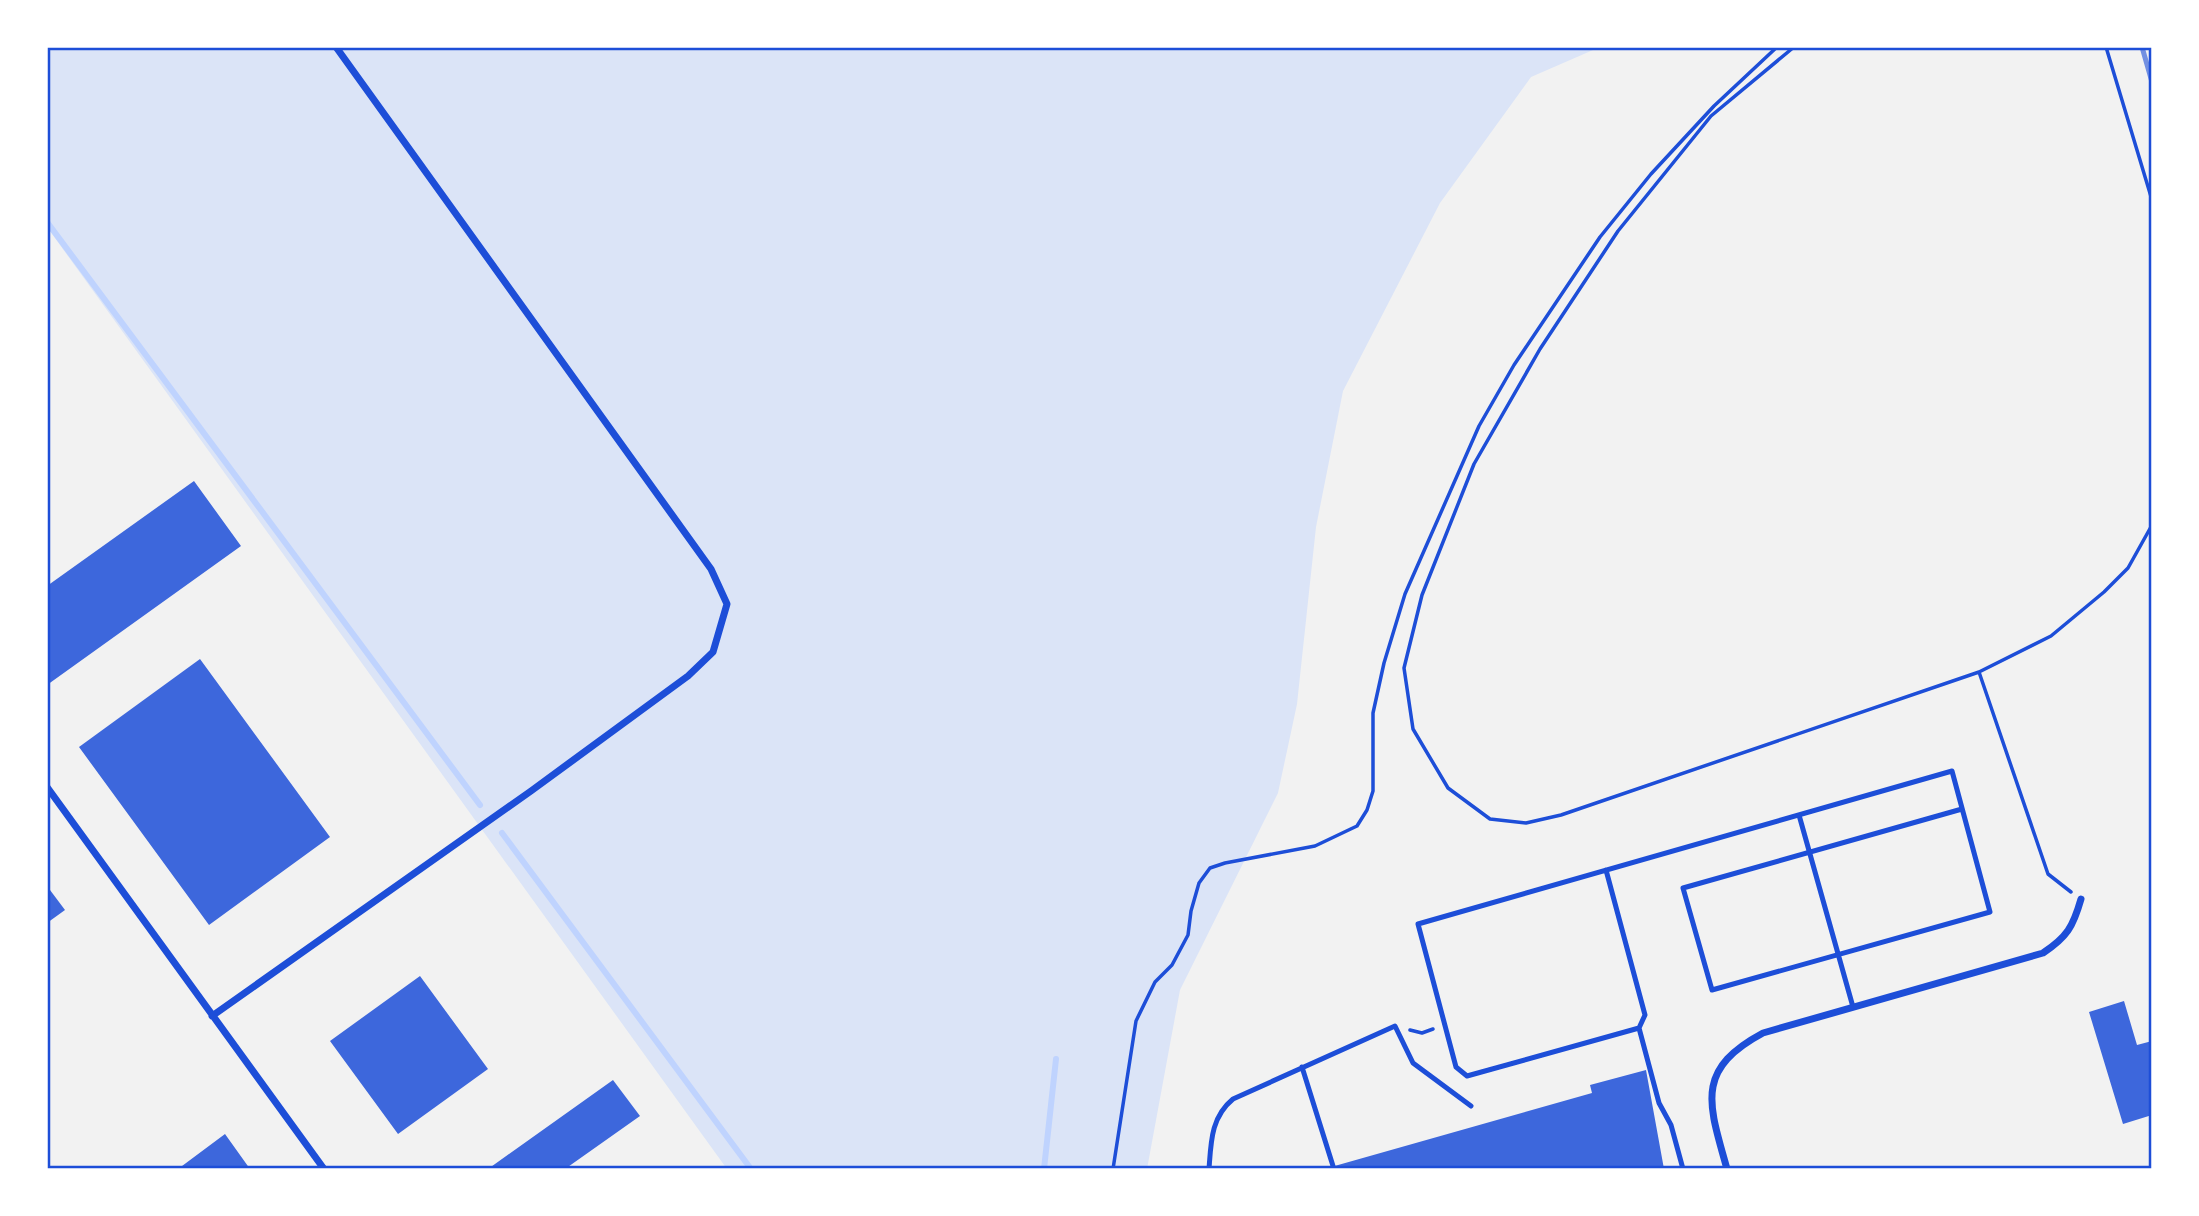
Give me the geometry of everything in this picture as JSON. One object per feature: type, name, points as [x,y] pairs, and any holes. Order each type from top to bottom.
[{"type":"street","points":[[212,1016],[531,791],[688,676],[713,652],[727,604],[711,569],[336,47]]},
{"type":"street","points":[[47,787],[324,1169]]},
{"type":"street","points":[[1727,1169],[1712,1113],[1712,1087],[1719,1068],[1741,1045],[1763,1033],[2043,953],[2061,940],[2075,922],[2081,899]]},
{"type":"lane","points":[[1639,1028],[1466,1076],[1456,1067],[1418,923],[1952,771],[1990,912],[1712,990],[1683,888],[1962,809]]},
{"type":"lane","points":[[1799,814],[1853,1007]]},
{"type":"lane","points":[[1606,870],[1645,1015],[1639,1028],[1659,1103],[1671,1125],[1683,1169]]},
{"type":"lane","points":[[1209,1169],[1215,1122],[1222,1108],[1249,1090],[1395,1026],[1413,1063],[1471,1106]]},
{"type":"lane","points":[[1302,1067],[1333,1166]]},
{"type":"path","points":[[1114,1169],[1136,1021],[1155,982],[1172,965],[1188,935],[1191,911],[1199,884],[1210,868],[1315,846],[1357,826],[1367,810],[1373,791],[1374,713],[1405,594],[1479,426],[1514,365],[1600,237],[1651,174],[1714,106],[1777,47]]},
{"type":"path","points":[[1794,47],[1711,116],[1618,230],[1540,349],[1474,464],[1422,595],[1404,668],[1413,729],[1448,788],[1490,819],[1526,823],[1560,815],[1979,672],[2051,636],[2104,592],[2128,568],[2152,525]]},
{"type":"path","points":[[2106,47],[2152,200]]},
{"type":"path","points":[[1979,672],[2048,874],[2081,899]]},
{"type":"shaded area","points":[[47,47],[1600,47],[1531,77],[1440,203],[1343,391],[1316,527],[1297,704],[1278,793],[1180,990],[1147,1169],[727,1169],[47,227]]},
{"type":"building","points":[[194,481],[241,546],[47,685],[47,586]]},
{"type":"building","points":[[200,659],[330,837],[209,925],[79,747]]},
{"type":"building","points":[[47,886],[65,910],[47,923]]},
{"type":"building","points":[[420,976],[488,1069],[398,1134],[330,1041]]},
{"type":"building","points":[[2124,1001],[2137,1045],[2152,1041],[2152,1115],[2123,1124],[2089,1012]]},
{"type":"building","points":[[1646,1070],[1664,1169],[1324,1169],[1592,1093],[1590,1085]]},
{"type":"building","points":[[613,1080],[640,1116],[565,1169],[488,1169]]},
{"type":"building","points":[[225,1134],[250,1169],[178,1169]]},
{"type":"waterway","points":[[47,222],[480,805]]},
{"type":"waterway","points":[[502,833],[751,1169]]},
{"type":"waterway","points":[[1044,1169],[1056,1059]]},
{"type":"railway","points":[[2142,47],[2152,82]]}]
